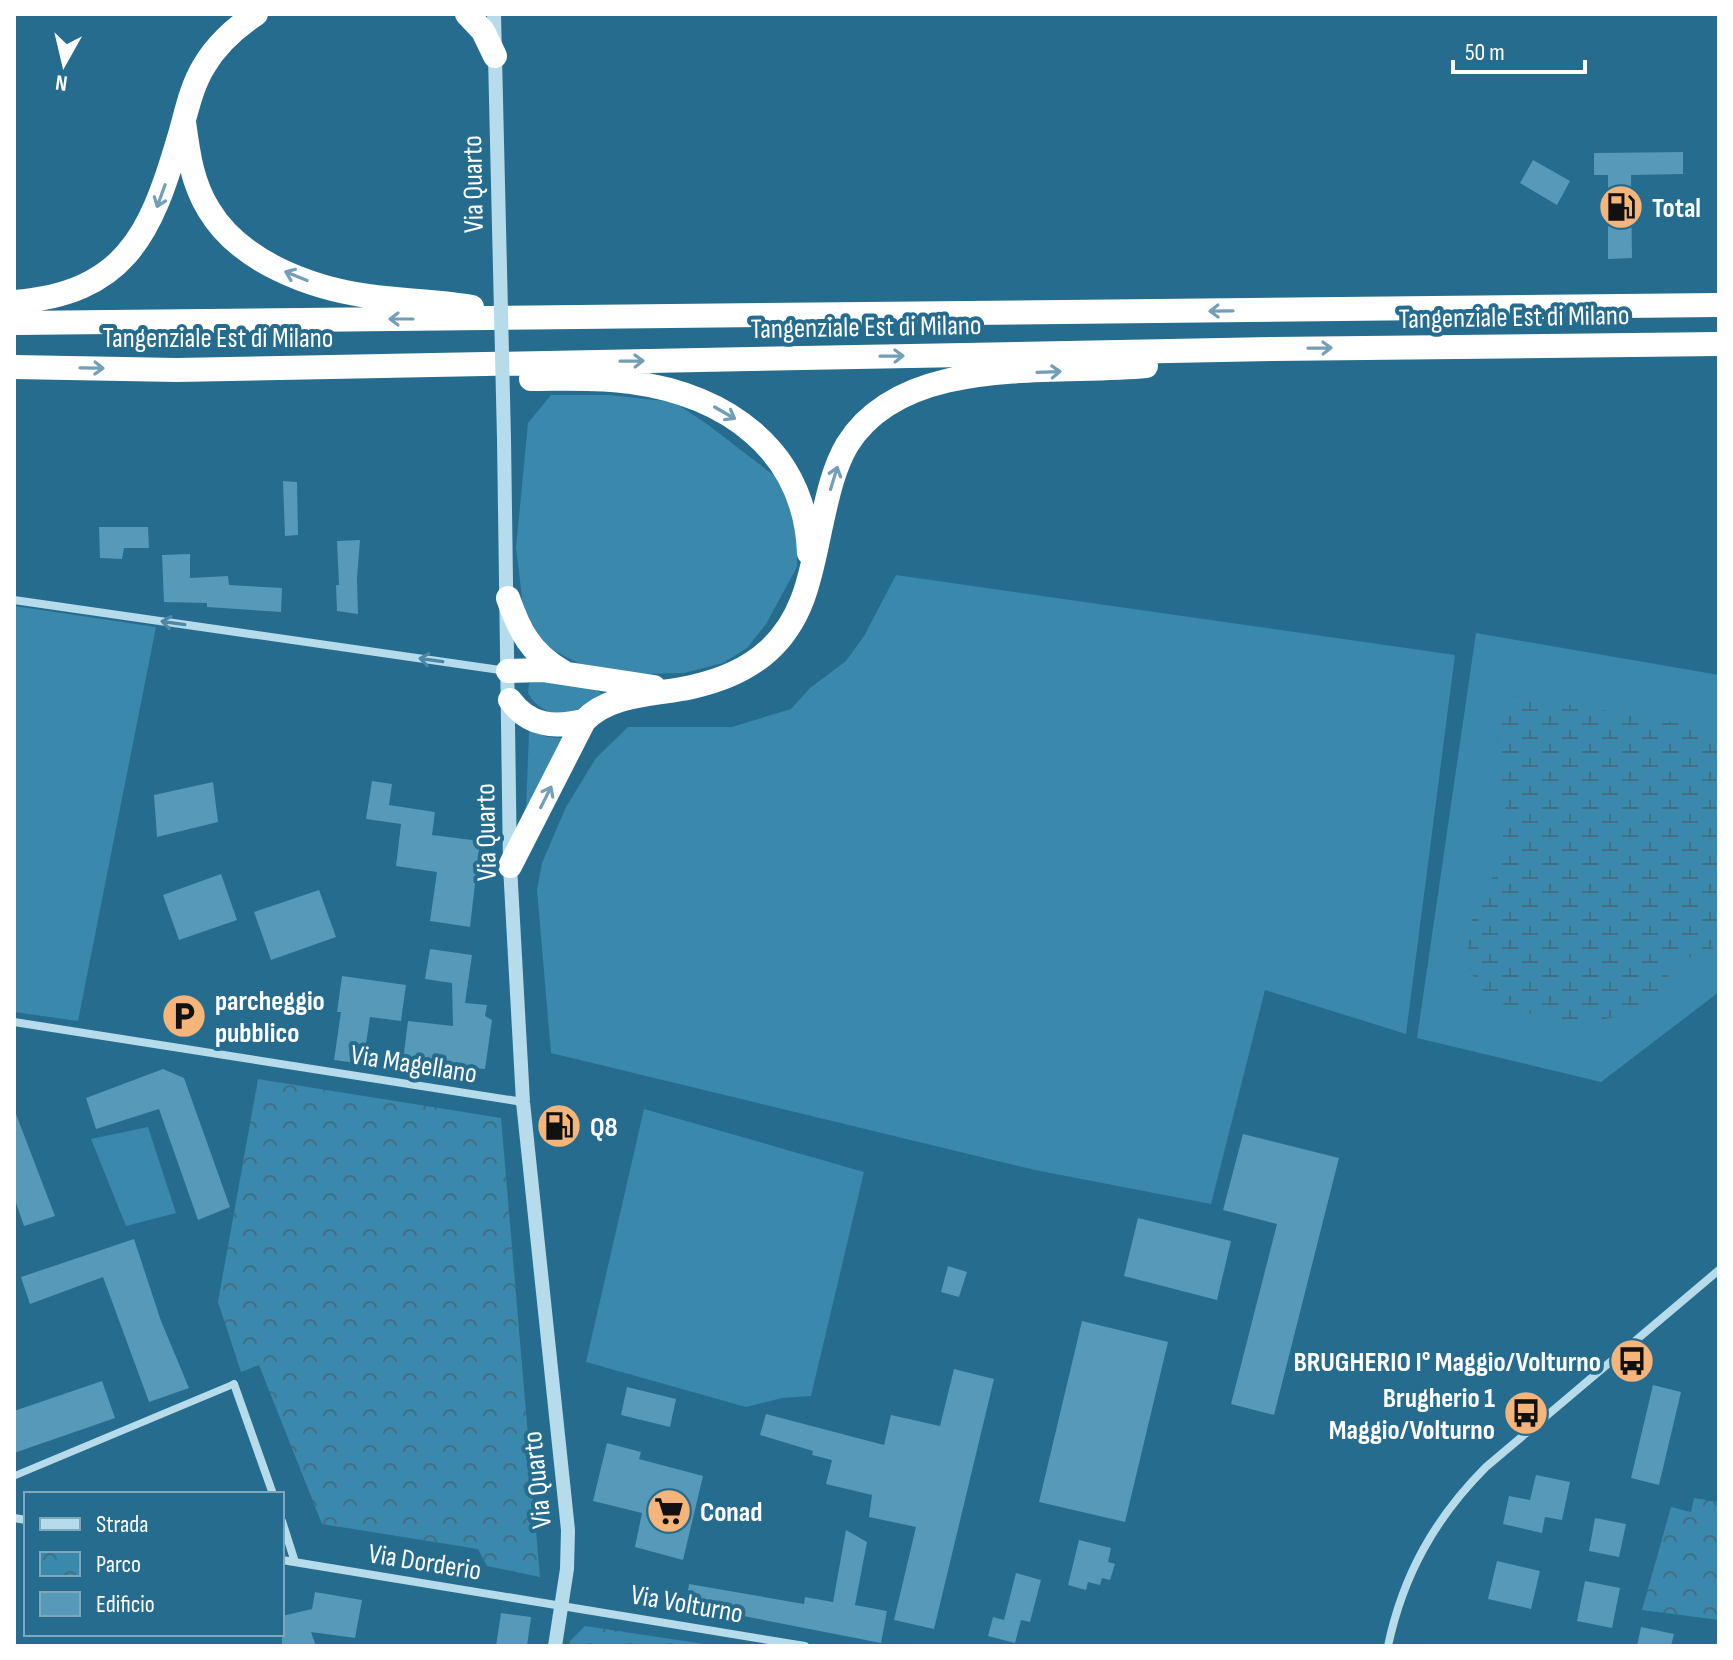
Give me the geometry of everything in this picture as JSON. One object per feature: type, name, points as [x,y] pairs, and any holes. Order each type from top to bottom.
[{"type":"highway","points":[[14,302],[53,297],[76,289],[107,271],[134,246],[157,208],[193,90],[206,63],[226,38],[256,14]]},
{"type":"highway","points":[[467,14],[483,31],[495,56]]},
{"type":"highway","points":[[184,122],[191,168],[208,209],[232,238],[261,259],[302,279],[348,292],[442,302],[538,318]]},
{"type":"highway","name":"Tangenziale Est di Milano","points":[[14,323],[1719,305]]},
{"type":"highway","name":"Tangenziale Est di Milano","points":[[14,367],[177,370],[1273,349],[1719,344]]},
{"type":"highway","points":[[510,866],[584,721],[594,711],[608,704],[724,678],[765,654],[793,621],[810,581],[824,513],[843,453],[863,426],[882,409],[910,392],[969,376],[1120,368],[1273,349]]},
{"type":"highway","points":[[177,370],[391,378],[600,379],[676,392],[711,406],[745,426],[765,441],[780,459],[802,505],[810,581]]},
{"type":"highway","points":[[508,598],[525,639],[548,662],[571,675]]},
{"type":"highway","points":[[508,671],[534,670],[676,690]]},
{"type":"highway","points":[[510,700],[524,716],[537,722],[557,725],[584,721]]},
{"type":"street","name":"Via Quarto","points":[[494,14],[510,700],[510,866],[523,1102],[568,1530],[567,1569],[555,1646]]},
{"type":"street","points":[[14,600],[508,671]]},
{"type":"street","name":"Via Magellano","points":[[14,1022],[523,1102]]},
{"type":"street","points":[[1388,1646],[1408,1577],[1423,1546],[1463,1490],[1486,1467],[1719,1270]]},
{"type":"street","points":[[14,1476],[234,1384],[272,1492]]},
{"type":"street","points":[[284,1527],[295,1562]]},
{"type":"street","name":"Via Dorderio","points":[[284,1560],[561,1604]]},
{"type":"street","name":"Via Volturno","points":[[561,1604],[805,1646]]},
{"type":"green space","points":[[551,395],[609,395],[674,402],[780,480],[797,527],[797,567],[766,624],[747,648],[723,663],[684,673],[641,674],[580,664],[543,645],[523,606],[516,548],[528,423]]},
{"type":"green space","points":[[896,575],[1455,655],[1406,1034],[1265,990],[1211,1204],[1035,1170],[551,1053],[537,890],[542,863],[566,807],[596,758],[628,727],[732,727],[791,709],[810,688],[846,661],[864,636]]},
{"type":"green space","points":[[14,606],[156,627],[78,1021],[14,1012]]},
{"type":"green space","points":[[1476,633],[1719,675],[1719,992],[1601,1082],[1417,1038]]},
{"type":"green space","points":[[535,678],[596,690],[608,697],[577,714],[553,713],[538,706],[528,693],[529,684]]},
{"type":"green space","points":[[1519,696],[1719,730],[1719,943],[1669,968],[1668,992],[1633,1011],[1587,1021],[1539,1016],[1495,1000],[1476,982],[1471,970],[1468,954],[1474,910],[1479,895],[1497,870],[1502,848],[1505,804],[1496,754],[1497,738],[1511,698]]},
{"type":"green space","points":[[529,731],[563,738],[526,812]]},
{"type":"green space","points":[[258,1079],[501,1118],[540,1577],[487,1566],[478,1549],[322,1524],[259,1365],[241,1372],[218,1302]]},
{"type":"green space","points":[[644,1109],[864,1172],[811,1396],[782,1398],[746,1407],[586,1362]]},
{"type":"green space","points":[[148,1127],[176,1213],[126,1226],[91,1139]]},
{"type":"green space","points":[[1694,1498],[1719,1502],[1719,1620],[1642,1610],[1671,1507],[1691,1512]]},
{"type":"green space","points":[[585,1626],[717,1646],[569,1646]]},
{"type":"building","points":[[1683,152],[1683,174],[1631,175],[1632,258],[1608,259],[1608,175],[1594,175],[1594,153]]},
{"type":"building","points":[[1533,160],[1570,181],[1557,205],[1520,183]]},
{"type":"building","points":[[283,481],[297,482],[298,535],[285,536]]},
{"type":"building","points":[[99,527],[148,527],[149,548],[124,548],[122,559],[100,558]]},
{"type":"building","points":[[360,540],[358,614],[337,611],[337,541]]},
{"type":"building","points":[[190,554],[190,578],[228,576],[229,585],[282,588],[281,612],[207,607],[207,603],[164,602],[162,555]]},
{"type":"building","points":[[372,781],[392,784],[389,805],[435,812],[432,835],[480,841],[470,927],[430,921],[437,872],[396,866],[401,824],[366,819]]},
{"type":"building","points":[[213,782],[218,822],[157,837],[154,795]]},
{"type":"building","points":[[221,874],[237,920],[179,940],[163,895]]},
{"type":"building","points":[[319,890],[336,937],[271,960],[254,912]]},
{"type":"building","points":[[430,949],[472,955],[465,1003],[487,1005],[485,1016],[492,1020],[485,1069],[403,1061],[408,1021],[453,1026],[452,983],[425,979]]},
{"type":"building","points":[[342,976],[406,985],[401,1021],[370,1017],[363,1064],[334,1060],[341,1012],[337,1012]]},
{"type":"building","points":[[163,1069],[184,1078],[230,1207],[198,1220],[159,1109],[96,1129],[86,1098]]},
{"type":"building","points":[[14,1109],[55,1216],[24,1226],[14,1197]]},
{"type":"building","points":[[1243,1134],[1339,1158],[1274,1415],[1231,1404],[1277,1224],[1223,1210]]},
{"type":"building","points":[[1138,1218],[1231,1241],[1217,1300],[1124,1276]]},
{"type":"building","points":[[134,1239],[161,1321],[189,1388],[149,1402],[103,1277],[30,1304],[21,1277]]},
{"type":"building","points":[[948,1266],[967,1272],[959,1297],[941,1292]]},
{"type":"building","points":[[1082,1321],[1168,1342],[1125,1522],[1039,1502]]},
{"type":"building","points":[[954,1369],[994,1379],[934,1629],[894,1620],[916,1527],[869,1517],[872,1495],[826,1484],[832,1460],[760,1435],[766,1414],[884,1445],[891,1415],[940,1426]]},
{"type":"building","points":[[102,1381],[115,1418],[14,1453],[14,1411]]},
{"type":"building","points":[[1653,1385],[1681,1392],[1659,1485],[1631,1478]]},
{"type":"building","points":[[627,1387],[676,1399],[670,1427],[621,1415]]},
{"type":"building","points":[[607,1443],[641,1452],[639,1459],[703,1476],[683,1560],[635,1547],[642,1513],[593,1501]]},
{"type":"building","points":[[1536,1475],[1570,1482],[1562,1520],[1545,1517],[1542,1533],[1503,1524],[1509,1496],[1530,1500]]},
{"type":"building","points":[[1595,1518],[1626,1524],[1619,1557],[1589,1551]]},
{"type":"building","points":[[846,1530],[867,1542],[855,1605],[887,1611],[881,1643],[713,1610],[712,1614],[685,1609],[689,1584],[804,1604],[805,1597],[833,1602]]},
{"type":"building","points":[[1079,1540],[1111,1548],[1108,1562],[1115,1564],[1110,1580],[1102,1578],[1100,1585],[1088,1582],[1086,1590],[1068,1585]]},
{"type":"building","points":[[1497,1561],[1540,1571],[1531,1609],[1488,1599]]},
{"type":"building","points":[[1016,1573],[1041,1580],[1030,1622],[1021,1620],[1015,1643],[988,1636],[993,1617],[1004,1620]]},
{"type":"building","points":[[1585,1581],[1620,1588],[1612,1628],[1577,1621]]},
{"type":"building","points":[[315,1592],[362,1600],[355,1638],[311,1632],[316,1646],[282,1646],[284,1616],[312,1609]]},
{"type":"building","points":[[501,1613],[531,1617],[527,1646],[496,1646]]},
{"type":"building","points":[[1641,1627],[1674,1634],[1671,1646],[1637,1646]]},
{"type":"place","name":"Total","points":[[1621,207]]},
{"type":"place","name":"parcheggio pubblico","points":[[184,1016]]},
{"type":"place","name":"Q8","points":[[559,1126]]},
{"type":"place","name":"BRUGHERIO I° Maggio/Volturno","points":[[1632,1361]]},
{"type":"place","name":"Brugherio 1 Maggio/Volturno","points":[[1526,1413]]},
{"type":"place","name":"Conad","points":[[669,1511]]}]
